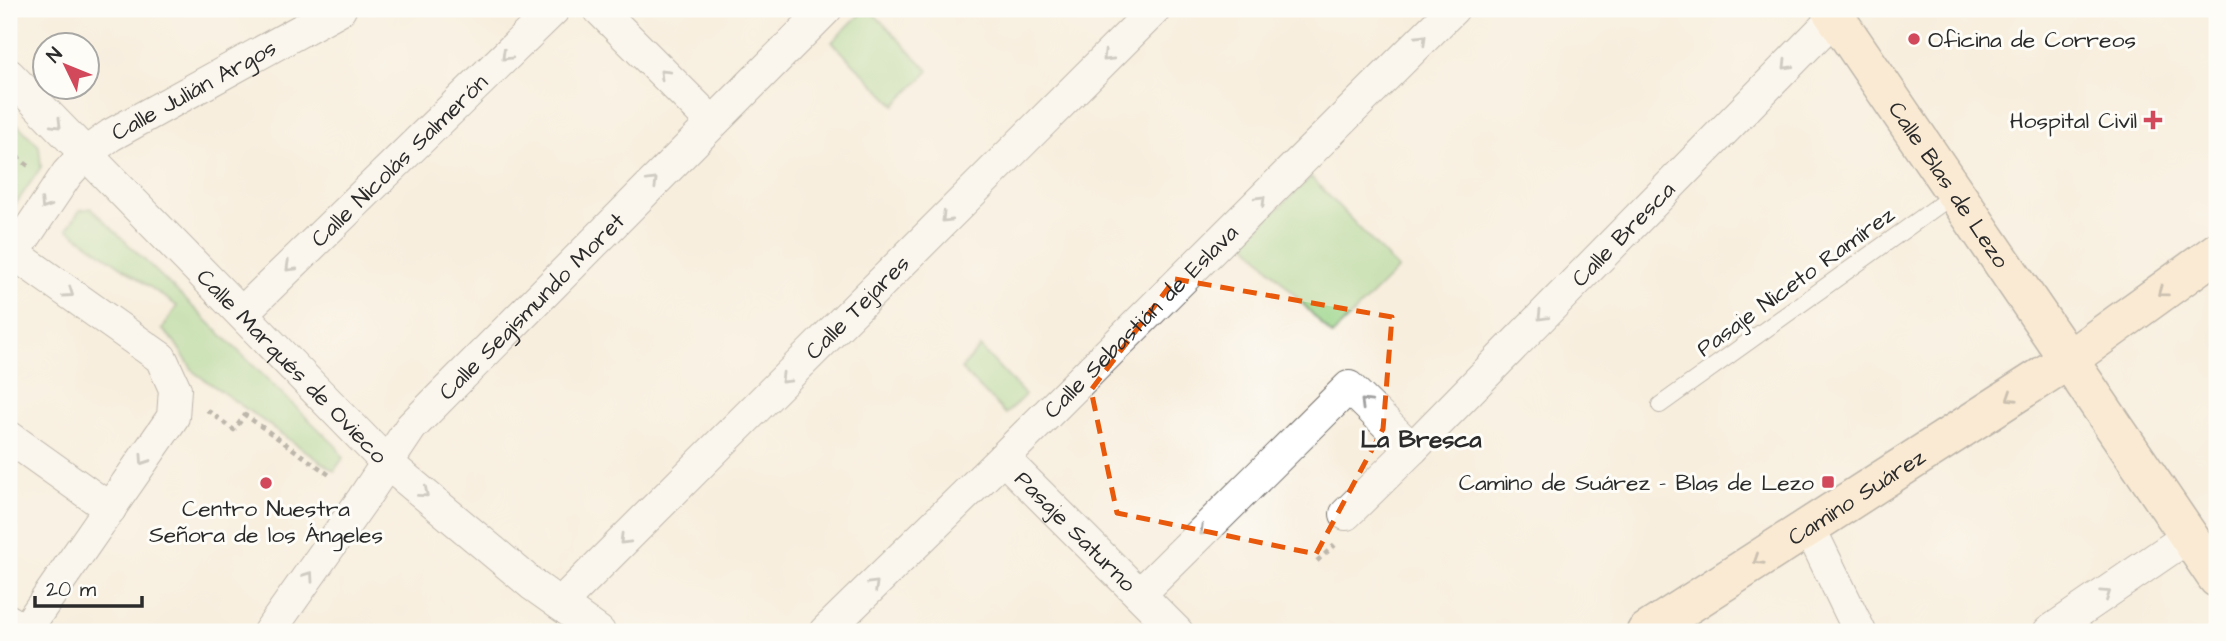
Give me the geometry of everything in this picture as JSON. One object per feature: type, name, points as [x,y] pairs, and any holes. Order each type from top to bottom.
[{"type":"main road","name":"Calle Blas de Lezo","points":[[1832,13],[2217,578]]},
{"type":"main road","name":"Camino Suárez","points":[[1646,632],[2068,360],[2217,252]]},
{"type":"street","name":"Calle Julián Argos","points":[[11,256],[57,187],[86,153],[111,135],[340,9]]},
{"type":"street","name":"Calle Nicolás Salmerón","points":[[242,313],[554,9]]},
{"type":"street","points":[[599,9],[712,122]]},
{"type":"street","name":"Calle Segismundo Moret","points":[[269,632],[411,427],[826,9]]},
{"type":"street","name":"Calle Tejares","points":[[560,604],[1155,9]]},
{"type":"street","name":"Calle Sebastián de Eslava","points":[[825,632],[1453,9]]},
{"type":"street","name":"Calle Bresca","points":[[1346,514],[1412,449],[1832,13]]},
{"type":"street","name":"Calle Marqués de Ovieco","points":[[9,75],[387,463],[533,585],[599,632]]},
{"type":"street","points":[[9,621],[24,632],[173,418],[175,388],[161,358],[11,256]]},
{"type":"street","points":[[1140,594],[1349,387],[1412,449]]},
{"type":"street","points":[[9,437],[110,509]]},
{"type":"street","name":"Pasaje Saturno","points":[[1003,458],[1177,632]]},
{"type":"street","points":[[1809,527],[1860,632]]},
{"type":"street","points":[[2049,632],[2189,536]]},
{"type":"lane","name":"Pasaje Niceto Ramírez","points":[[1660,405],[1956,193]]},
{"type":"path","points":[[9,150],[37,173]]},
{"type":"path","points":[[175,388],[234,430],[245,415],[331,476]]},
{"type":"highlighted area","points":[[1175,279],[1392,317],[1383,429],[1316,554],[1117,513],[1091,390]]},
{"type":"green space","points":[[865,9],[875,15],[929,71],[895,105],[832,42]]},
{"type":"green space","points":[[9,116],[39,146],[41,167],[9,214]]},
{"type":"green space","points":[[1311,177],[1398,269],[1332,335],[1244,241]]},
{"type":"green space","points":[[91,208],[336,446],[343,458],[334,471],[194,372],[174,341],[162,329],[177,306],[67,229],[80,210]]},
{"type":"green space","points":[[980,347],[1025,395],[1006,414],[961,369]]},
{"type":"place","name":"Oficina de Correos","points":[[1914,39]]},
{"type":"place","name":"Hospital Civil","points":[[2153,120]]},
{"type":"place","name":"Camino de Suárez - Blas de Lezo","points":[[1828,482]]},
{"type":"place","name":"Centro Nuestra Señora de los Ángeles","points":[[266,483]]},
{"type":"district","name":"La Bresca","points":[[1421,439]]}]
